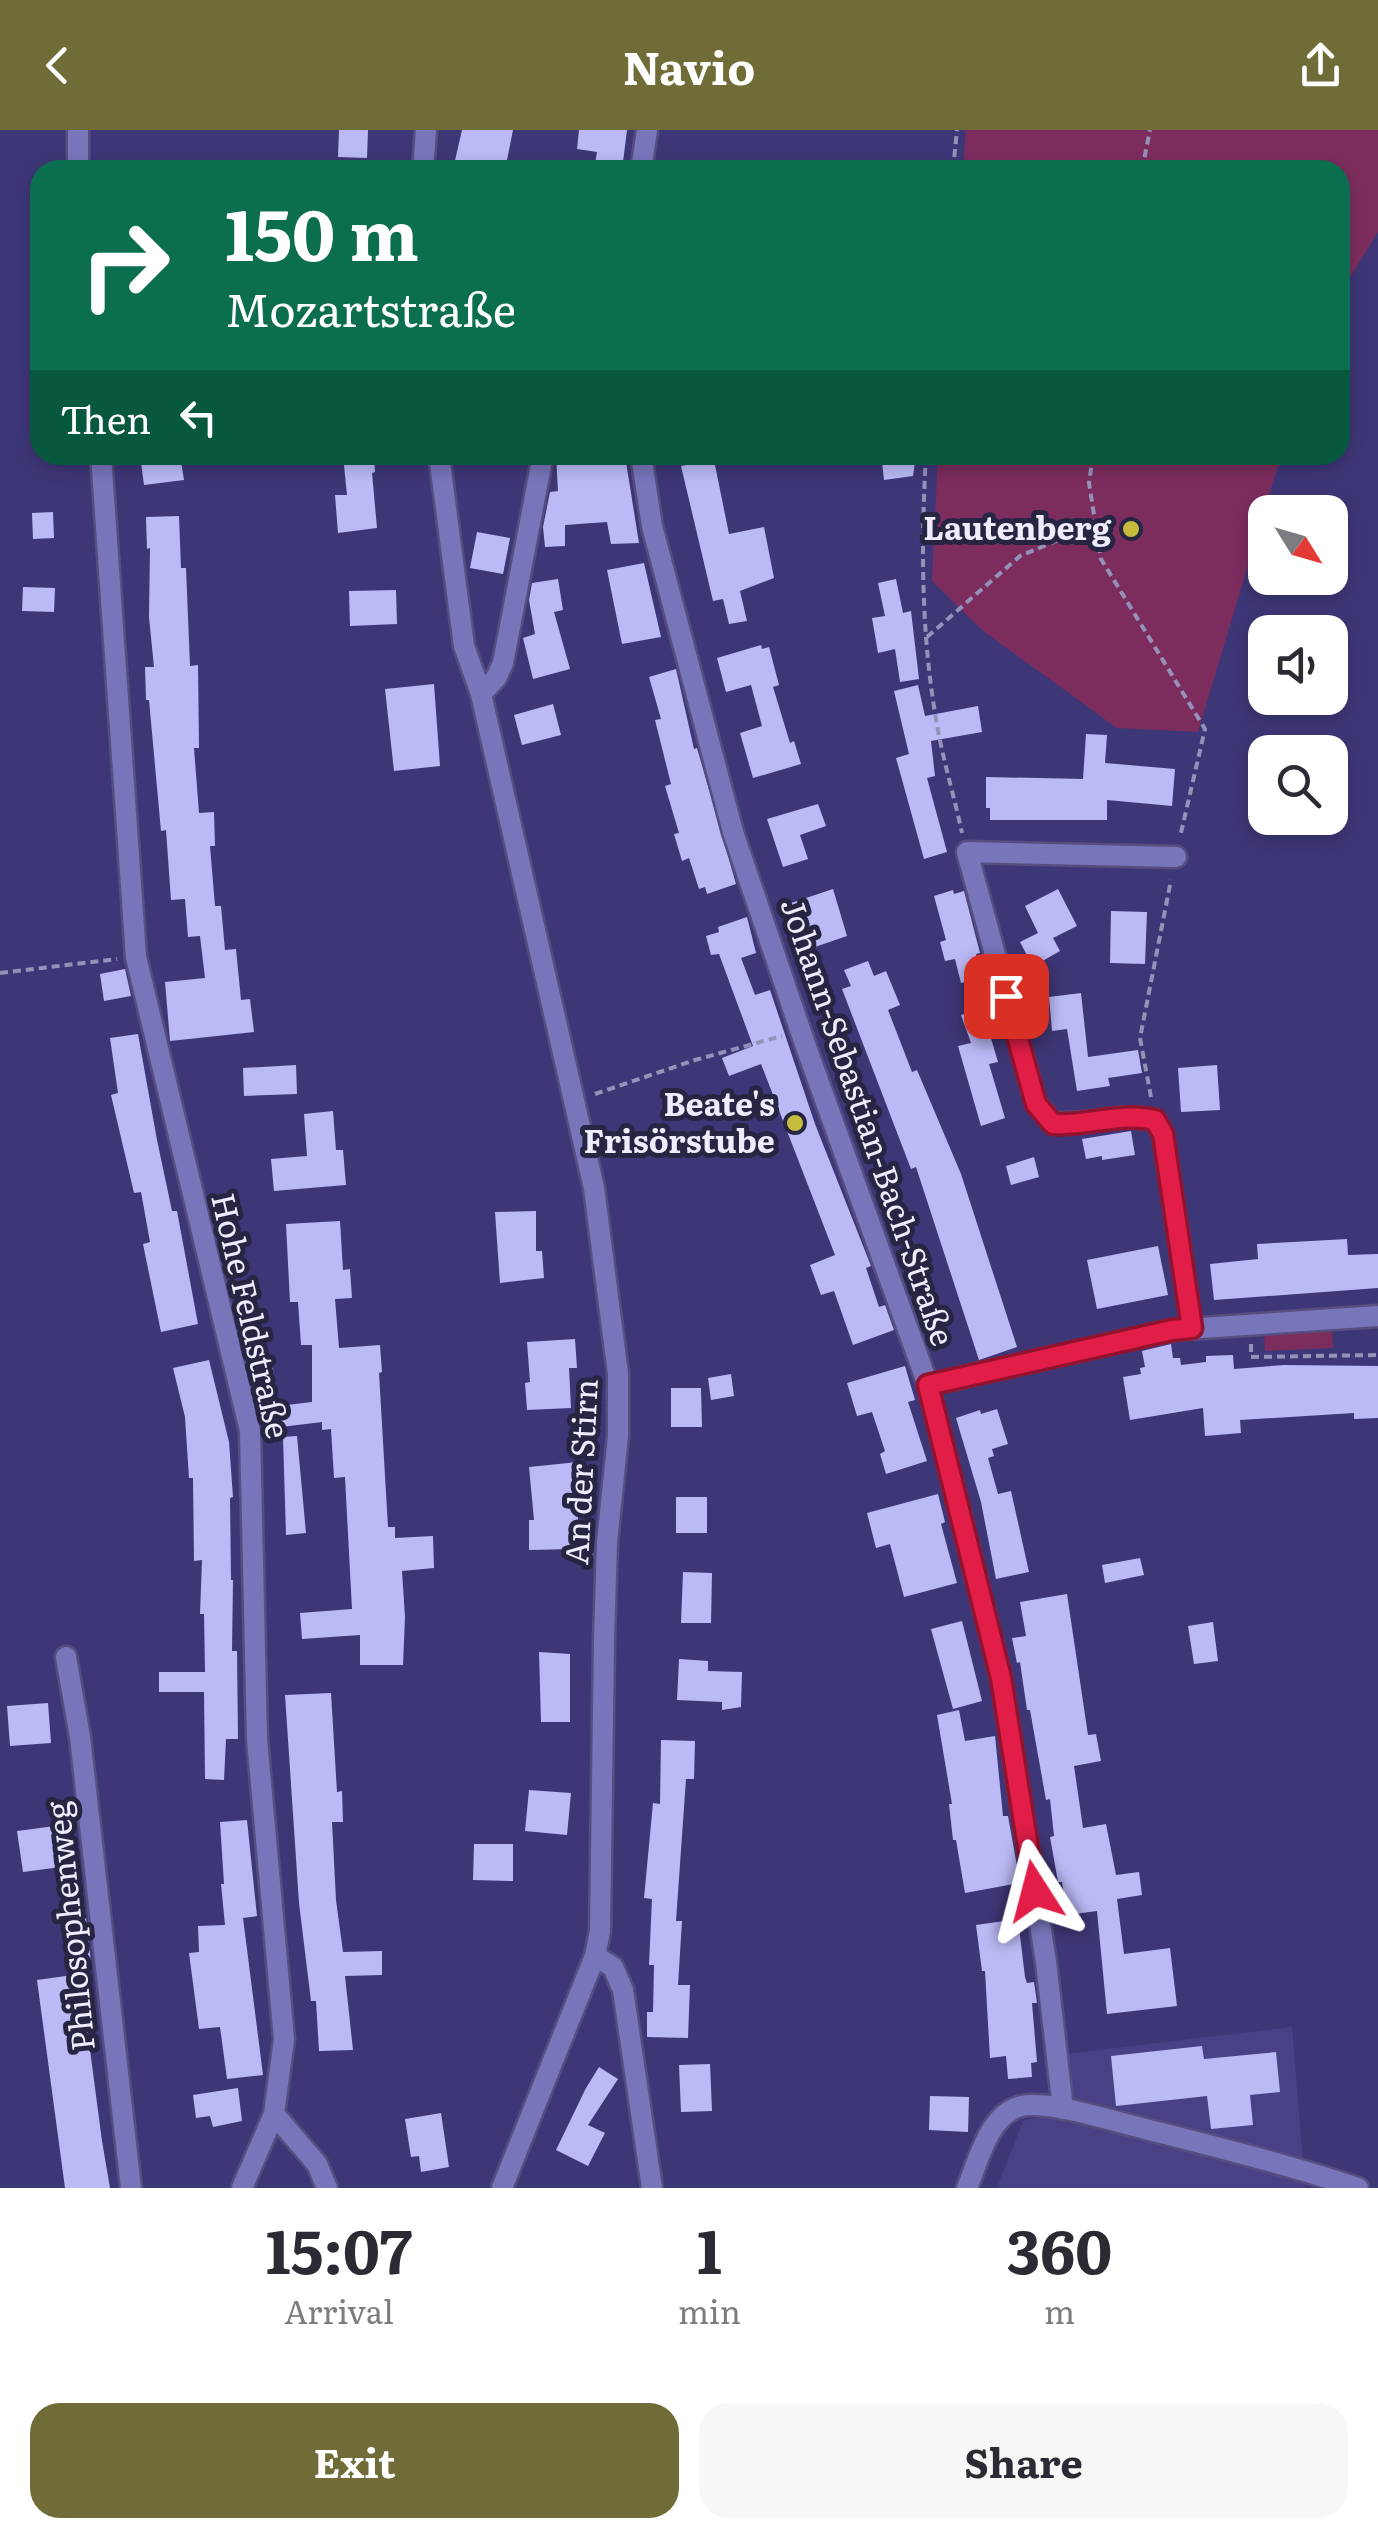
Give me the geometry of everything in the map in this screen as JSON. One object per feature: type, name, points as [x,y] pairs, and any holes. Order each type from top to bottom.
[{"type":"street","points":[[78,130],[78,160]]},
{"type":"street","points":[[424,160],[426,130]]},
{"type":"street","points":[[642,160],[647,130]]},
{"type":"street","name":"Hohe Feldstraße","points":[[102,465],[136,957],[250,1431],[258,1738],[284,2038],[274,2114],[242,2188]]},
{"type":"street","name":"An der Stirn","points":[[439,465],[464,646],[482,694],[594,1188],[618,1374],[618,1436],[608,1542],[601,1719],[602,1908],[595,1956],[502,2188]]},
{"type":"street","points":[[482,694],[503,663],[541,465]]},
{"type":"street","name":"Johann-Sebastian-Bach-Straße","points":[[643,465],[652,526],[734,832],[806,1047],[928,1385],[1001,1678],[1046,1962],[1063,2108]]},
{"type":"street","points":[[1176,857],[967,852],[1036,1104],[1053,1124],[1079,1125],[1136,1116],[1155,1120],[1163,1134],[1192,1328]]},
{"type":"street","points":[[928,1385],[1172,1330],[1378,1316]]},
{"type":"street","name":"Philosophenweg","points":[[66,1657],[80,1737],[131,2188]]},
{"type":"street","points":[[595,1956],[612,1967],[623,1990],[652,2188]]},
{"type":"street","points":[[967,2188],[992,2131],[1003,2116],[1020,2105],[1063,2108],[1290,2166],[1358,2188]]},
{"type":"street","points":[[274,2114],[317,2164],[327,2188]]},
{"type":"path","points":[[954,160],[957,130]]},
{"type":"path","points":[[1144,160],[1150,130]]},
{"type":"path","points":[[925,465],[920,555],[927,638],[936,718],[967,852]]},
{"type":"path","points":[[1092,465],[1089,484],[1101,559],[1205,729],[1140,1038],[1155,1120]]},
{"type":"path","points":[[927,638],[1020,556],[1096,525]]},
{"type":"path","points":[[0,973],[136,957]]},
{"type":"path","points":[[593,1095],[694,1060],[782,1036]]},
{"type":"path","points":[[1250,1324],[1251,1357],[1378,1355]]},
{"type":"shaded area","points":[[966,130],[1378,130],[1378,232],[1350,277],[1350,160],[964,160]]},
{"type":"shaded area","points":[[938,465],[1278,465],[1269,495],[1248,495],[1248,565],[1198,732],[1117,728],[982,630],[932,581]]},
{"type":"shaded area","points":[[1332,1327],[1333,1348],[1265,1351],[1264,1330]]},
{"type":"shaded area","points":[[1292,2027],[1305,2188],[997,2188],[1023,2121],[1048,2114],[1065,2054]]},
{"type":"building","points":[[339,130],[368,130],[367,158],[338,157]]},
{"type":"building","points":[[462,130],[513,130],[507,160],[455,160]]},
{"type":"building","points":[[579,130],[627,130],[623,160],[596,160],[597,152],[577,149]]},
{"type":"building","points":[[141,465],[182,465],[184,480],[144,485]]},
{"type":"building","points":[[344,465],[375,465],[377,528],[338,533],[335,495],[347,495]]},
{"type":"building","points":[[557,465],[626,465],[639,543],[611,544],[607,522],[565,525],[565,546],[545,547],[543,527],[550,492],[558,491]]},
{"type":"building","points":[[715,465],[729,534],[764,527],[774,578],[740,591],[747,621],[729,624],[723,599],[713,601],[681,466]]},
{"type":"building","points":[[882,465],[915,465],[913,476],[884,480]]},
{"type":"building","points":[[53,512],[54,538],[33,539],[32,513]]},
{"type":"building","points":[[179,516],[181,568],[186,568],[190,666],[198,665],[199,748],[194,748],[199,813],[214,812],[215,846],[210,846],[215,906],[221,906],[225,950],[236,949],[241,1000],[250,999],[254,1032],[170,1041],[165,982],[205,978],[200,936],[188,937],[185,899],[171,900],[166,830],[161,831],[146,700],[145,667],[154,667],[146,517]]},
{"type":"building","points":[[477,532],[510,538],[503,574],[470,568]]},
{"type":"building","points":[[644,563],[661,637],[622,644],[607,570]]},
{"type":"building","points":[[558,579],[563,610],[554,612],[570,669],[533,679],[523,638],[535,634],[529,600],[532,583]]},
{"type":"building","points":[[896,579],[903,613],[911,611],[919,679],[900,682],[895,649],[878,653],[872,618],[885,616],[878,583]]},
{"type":"building","points":[[23,587],[55,588],[54,612],[22,611]]},
{"type":"building","points":[[396,590],[397,624],[350,626],[349,591]]},
{"type":"building","points":[[761,645],[762,649],[769,647],[779,685],[773,687],[790,743],[794,741],[801,764],[753,778],[740,733],[762,726],[751,685],[726,692],[717,658]]},
{"type":"building","points":[[676,669],[694,749],[697,748],[736,884],[707,894],[705,887],[699,889],[689,858],[682,861],[674,834],[679,833],[665,786],[671,784],[655,720],[661,719],[649,677]]},
{"type":"building","points":[[434,684],[440,766],[394,771],[385,689]]},
{"type":"building","points":[[918,685],[925,716],[978,706],[982,732],[931,741],[935,776],[927,778],[947,852],[924,859],[896,758],[909,754],[894,691]]},
{"type":"building","points":[[553,704],[561,735],[522,745],[514,715]]},
{"type":"building","points":[[1086,734],[1107,735],[1105,763],[1175,769],[1172,806],[1107,800],[1107,820],[990,820],[986,777],[1083,779]]},
{"type":"building","points":[[818,804],[826,826],[800,835],[808,859],[783,867],[767,819]]},
{"type":"building","points":[[833,889],[847,936],[806,950],[791,903]]},
{"type":"building","points":[[1058,889],[1077,926],[1053,938],[1060,951],[1039,963],[1031,963],[1020,942],[1038,933],[1025,906]]},
{"type":"building","points":[[953,890],[954,894],[964,891],[980,953],[976,954],[982,978],[961,983],[955,959],[945,961],[940,942],[946,940],[934,896]]},
{"type":"building","points":[[1111,911],[1147,912],[1145,964],[1110,963]]},
{"type":"building","points":[[747,917],[756,953],[741,958],[755,995],[770,990],[815,1124],[871,1266],[866,1268],[879,1307],[885,1305],[894,1330],[853,1345],[834,1291],[821,1295],[810,1265],[835,1255],[761,1064],[729,1076],[722,1058],[753,1046],[719,954],[711,955],[706,936],[719,932],[718,927]]},
{"type":"building","points":[[868,961],[874,976],[886,971],[900,1005],[888,1010],[912,1072],[917,1070],[961,1174],[1017,1347],[979,1360],[916,1167],[911,1169],[842,989],[851,986],[844,970]]},
{"type":"building","points":[[125,969],[131,996],[104,1001],[100,974]]},
{"type":"building","points":[[1081,993],[1088,1057],[1138,1050],[1142,1073],[1108,1078],[1110,1086],[1077,1091],[1067,1029],[1052,1031],[1049,997]]},
{"type":"building","points":[[982,1008],[998,1062],[989,1064],[1005,1118],[981,1126],[958,1046],[971,1043],[961,1015]]},
{"type":"building","points":[[138,1034],[198,1324],[161,1332],[143,1244],[150,1242],[141,1192],[134,1193],[111,1095],[118,1093],[110,1038]]},
{"type":"building","points":[[296,1065],[297,1094],[244,1096],[243,1068]]},
{"type":"building","points":[[1217,1065],[1220,1110],[1181,1112],[1178,1068]]},
{"type":"building","points":[[333,1111],[336,1150],[343,1150],[346,1185],[274,1191],[271,1159],[307,1156],[304,1114]]},
{"type":"building","points":[[1131,1131],[1135,1155],[1086,1159],[1082,1139]]},
{"type":"building","points":[[1034,1157],[1039,1177],[1011,1185],[1006,1166]]},
{"type":"building","points":[[536,1211],[536,1251],[542,1251],[544,1278],[500,1283],[495,1212]]},
{"type":"building","points":[[340,1221],[343,1270],[350,1269],[352,1298],[335,1299],[339,1348],[380,1345],[388,1527],[395,1527],[395,1538],[433,1536],[434,1568],[402,1571],[403,1665],[360,1665],[360,1635],[302,1639],[300,1613],[352,1609],[345,1477],[334,1478],[331,1429],[322,1430],[322,1422],[273,1428],[270,1407],[312,1402],[312,1345],[301,1345],[298,1302],[290,1302],[286,1224]]},
{"type":"building","points":[[1347,1239],[1348,1255],[1378,1254],[1378,1288],[1214,1300],[1210,1264],[1258,1259],[1257,1244]]},
{"type":"building","points":[[1158,1246],[1168,1295],[1097,1309],[1087,1260]]},
{"type":"building","points":[[575,1339],[577,1368],[569,1368],[571,1408],[527,1410],[527,1342]]},
{"type":"building","points":[[1171,1344],[1173,1358],[1180,1358],[1181,1365],[1206,1362],[1206,1356],[1233,1355],[1234,1369],[1378,1366],[1378,1418],[1354,1419],[1354,1413],[1240,1420],[1241,1433],[1205,1436],[1203,1408],[1130,1420],[1123,1377],[1141,1374],[1140,1368],[1145,1367],[1142,1351]]},
{"type":"building","points":[[209,1360],[229,1442],[233,1497],[232,1651],[237,1651],[238,1739],[226,1739],[224,1780],[205,1779],[204,1692],[159,1692],[159,1672],[205,1672],[204,1614],[200,1614],[202,1560],[194,1561],[193,1478],[189,1478],[185,1417],[173,1368]]},
{"type":"building","points":[[905,1366],[915,1400],[908,1402],[927,1461],[886,1474],[880,1454],[885,1451],[872,1412],[857,1416],[847,1383]]},
{"type":"building","points":[[273,1368],[276,1399],[257,1400],[252,1370]]},
{"type":"building","points":[[731,1374],[734,1396],[711,1400],[708,1378]]},
{"type":"building","points":[[671,1388],[701,1388],[702,1427],[671,1427]]},
{"type":"building","points":[[997,1409],[1008,1444],[992,1449],[994,1456],[988,1458],[998,1494],[1011,1491],[1029,1572],[996,1579],[981,1502],[956,1418]]},
{"type":"building","points":[[297,1436],[306,1533],[286,1535],[283,1437]]},
{"type":"building","points":[[578,1462],[578,1537],[594,1537],[593,1559],[572,1560],[572,1549],[529,1550],[529,1520],[534,1520],[529,1467]]},
{"type":"building","points":[[938,1494],[945,1522],[941,1524],[957,1583],[904,1597],[890,1544],[876,1548],[867,1513]]},
{"type":"building","points":[[676,1497],[707,1497],[707,1533],[676,1533]]},
{"type":"building","points":[[1140,1558],[1144,1575],[1105,1583],[1102,1565]]},
{"type":"building","points":[[683,1572],[712,1573],[711,1623],[681,1623]]},
{"type":"building","points":[[1067,1594],[1088,1735],[1096,1734],[1101,1761],[1074,1766],[1083,1828],[1106,1824],[1116,1875],[1139,1872],[1142,1895],[1117,1899],[1124,1954],[1170,1948],[1177,2006],[1107,2014],[1097,1911],[1067,1915],[1062,1882],[1058,1882],[1050,1837],[1054,1836],[1050,1799],[1046,1800],[1012,1638],[1026,1636],[1020,1602]]},
{"type":"building","points":[[962,1621],[982,1701],[953,1709],[931,1629]]},
{"type":"building","points":[[1213,1622],[1218,1661],[1194,1664],[1188,1626]]},
{"type":"building","points":[[539,1652],[570,1654],[570,1722],[541,1722]]},
{"type":"building","points":[[679,1659],[708,1661],[708,1671],[742,1672],[741,1707],[722,1710],[722,1702],[677,1700]]},
{"type":"building","points":[[331,1693],[337,1792],[342,1791],[343,1822],[332,1822],[343,1952],[382,1951],[382,1975],[345,1976],[353,2050],[319,2051],[316,2001],[311,2001],[299,1903],[285,1695]]},
{"type":"building","points":[[48,1703],[51,1743],[10,1746],[7,1706]]},
{"type":"building","points":[[959,1710],[965,1741],[995,1736],[1003,1816],[1008,1816],[1020,1883],[965,1893],[953,1840],[952,1804],[937,1715]]},
{"type":"building","points":[[661,1740],[695,1741],[694,1779],[686,1779],[676,1921],[682,1921],[678,1985],[690,1985],[688,2038],[647,2037],[647,2012],[653,2012],[654,1965],[649,1965],[652,1899],[644,1898],[653,1803],[660,1804]]},
{"type":"building","points":[[529,1790],[571,1793],[567,1835],[525,1831]]},
{"type":"building","points":[[247,1820],[257,1916],[243,1918],[263,2075],[227,2079],[220,2027],[199,2029],[189,1953],[199,1952],[198,1926],[225,1925],[220,1822]]},
{"type":"building","points":[[55,1826],[61,1867],[23,1872],[17,1831]]},
{"type":"building","points":[[474,1844],[513,1844],[513,1881],[473,1880]]},
{"type":"building","points":[[84,1899],[91,1963],[70,1965],[63,1901]]},
{"type":"building","points":[[1018,1919],[1025,1977],[1027,1983],[1034,1982],[1037,2003],[1032,2003],[1037,2062],[1031,2063],[1032,2077],[1008,2079],[1006,2056],[990,2058],[985,1971],[976,1925]]},
{"type":"building","points":[[80,1974],[110,2188],[65,2188],[37,1980]]},
{"type":"building","points":[[1202,2046],[1204,2059],[1276,2052],[1280,2092],[1250,2095],[1253,2125],[1211,2129],[1207,2096],[1116,2106],[1111,2056]]},
{"type":"building","points":[[710,2064],[712,2111],[681,2112],[679,2065]]},
{"type":"building","points":[[599,2067],[618,2079],[588,2125],[605,2133],[588,2166],[556,2150]]},
{"type":"building","points":[[238,2088],[242,2121],[213,2127],[210,2116],[196,2118],[193,2095]]},
{"type":"building","points":[[930,2096],[969,2097],[968,2132],[929,2130]]},
{"type":"building","points":[[441,2113],[449,2167],[421,2172],[419,2156],[411,2157],[405,2119]]},
{"type":"place","name":"Lautenberg","points":[[1131,529]]},
{"type":"place","name":"Beate's Frisörstube","points":[[795,1123]]},
{"type":"route","points":[[1006,996],[1036,1104],[1053,1124],[1079,1125],[1136,1116],[1155,1120],[1163,1134],[1192,1328],[928,1385],[1001,1678],[1035,1891]]}]
